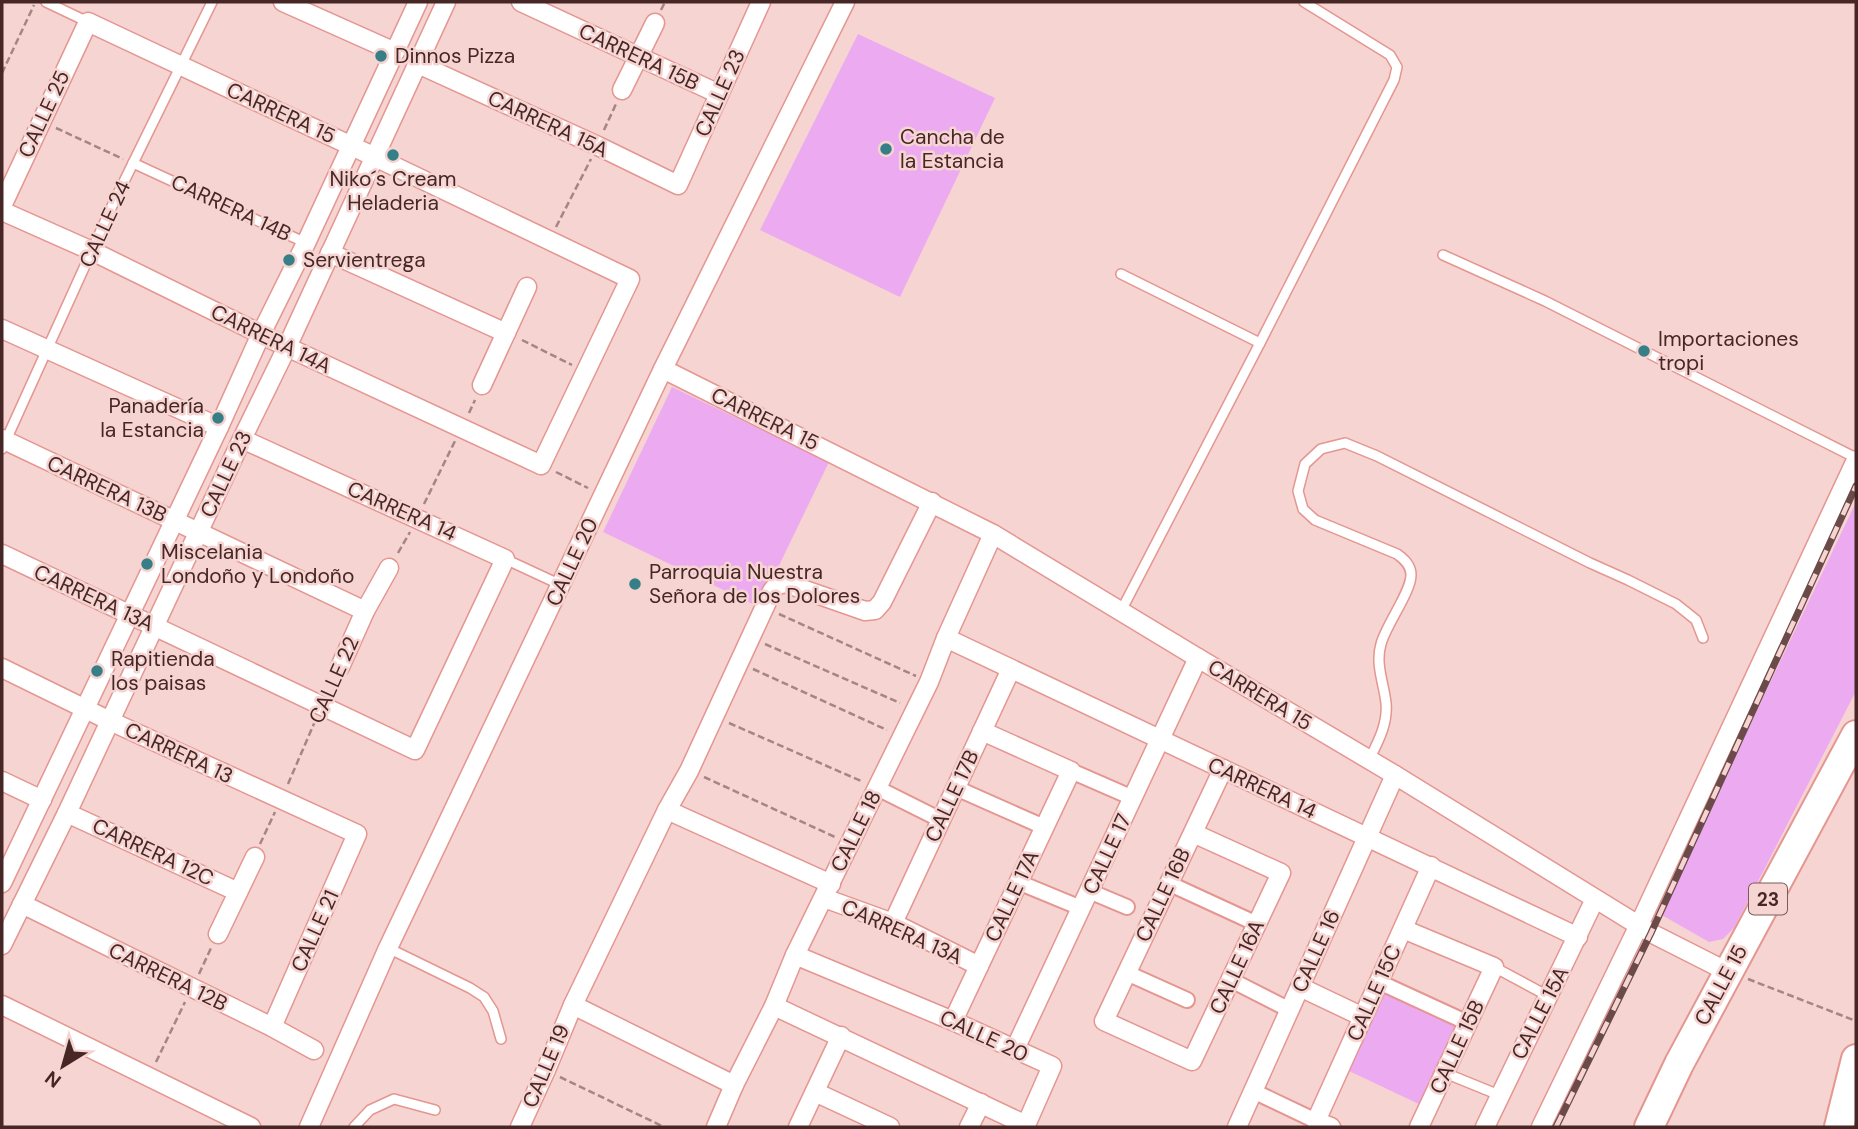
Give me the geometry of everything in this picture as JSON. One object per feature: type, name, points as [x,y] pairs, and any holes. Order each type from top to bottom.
[{"type":"main road","name":"CALLE 15","points":[[1649,1127],[1679,1064],[1856,735]]},
{"type":"main road","points":[[1839,1127],[1856,1059]]},
{"type":"street","points":[[283,2],[395,52]]},
{"type":"street","name":"CALLE 23","points":[[2,883],[418,2]]},
{"type":"street","name":"CALLE 23","points":[[2,945],[287,347],[446,2]]},
{"type":"street","name":"CARRERA 15B","points":[[521,2],[719,94]]},
{"type":"street","name":"CALLE 23","points":[[678,185],[761,2]]},
{"type":"street","name":"CALLE 20","points":[[309,1127],[387,948],[663,369],[845,2]]},
{"type":"street","name":"CARRERA 15","points":[[88,23],[631,279],[585,371]]},
{"type":"street","name":"CALLE 25","points":[[2,208],[88,23]]},
{"type":"street","points":[[622,90],[655,23]]},
{"type":"street","name":"CARRERA 15A","points":[[418,64],[678,185]]},
{"type":"street","name":"CARRERA 14A","points":[[2,208],[287,347],[541,465]]},
{"type":"street","points":[[330,253],[506,333]]},
{"type":"street","points":[[482,385],[527,287]]},
{"type":"street","points":[[2,329],[219,427]]},
{"type":"street","name":"CARRERA 15","points":[[663,369],[993,534],[1395,775],[1595,900],[1728,972]]},
{"type":"street","points":[[541,465],[585,371]]},
{"type":"street","name":"CARRERA 14","points":[[242,439],[505,559]]},
{"type":"street","name":"CARRERA 13B","points":[[3,443],[174,520],[365,611]]},
{"type":"street","points":[[1541,1127],[1639,925],[1856,459]]},
{"type":"street","points":[[827,891],[667,810],[689,771],[764,607],[777,585],[785,583],[865,611],[875,610],[882,603],[932,502]]},
{"type":"street","name":"CALLE 18","points":[[716,1127],[774,1006],[795,955],[916,710],[993,534]]},
{"type":"street","name":"CARRERA 13A","points":[[2,554],[415,750],[505,559]]},
{"type":"street","name":"CALLE 22","points":[[340,667],[365,611],[389,568]]},
{"type":"street","name":"CARRERA 14","points":[[946,638],[1578,937]]},
{"type":"street","name":"CALLE 17","points":[[1015,1049],[1198,659]]},
{"type":"street","name":"CARRERA 13","points":[[2,668],[110,721],[357,834]]},
{"type":"street","name":"CALLE 17B","points":[[893,923],[1011,669]]},
{"type":"street","points":[[982,731],[1133,798]]},
{"type":"street","name":"CALLE 16B","points":[[1192,1061],[1104,1021],[1223,769]]},
{"type":"street","name":"CALLE 17A","points":[[953,1021],[1071,771]]},
{"type":"street","name":"CALLE 16","points":[[1237,1127],[1395,775]]},
{"type":"street","points":[[2,781],[42,800]]},
{"type":"street","points":[[877,788],[941,820]]},
{"type":"street","points":[[956,788],[1044,827]]},
{"type":"street","name":"CALLE 19","points":[[520,1127],[573,1005],[667,810]]},
{"type":"street","name":"CARRERA 12C","points":[[67,813],[238,892]]},
{"type":"street","name":"CALLE 16A","points":[[1192,1061],[1281,873],[1193,833]]},
{"type":"street","name":"CALLE 21","points":[[272,1027],[357,834]]},
{"type":"street","points":[[218,934],[254,857]]},
{"type":"street","name":"CALLE 15C","points":[[1324,1124],[1363,1017],[1431,866]]},
{"type":"street","points":[[1018,882],[1081,908]]},
{"type":"street","points":[[1168,883],[1257,924]]},
{"type":"street","name":"CARRERA 13A","points":[[827,891],[979,966]]},
{"type":"street","points":[[1089,891],[1127,907]]},
{"type":"street","name":"CALLE 15A","points":[[1485,1127],[1595,900]]},
{"type":"street","name":"CARRERA 12B","points":[[22,904],[314,1050]]},
{"type":"street","points":[[1403,929],[1494,967]]},
{"type":"street","name":"CALLE 20","points":[[774,1006],[1026,1125],[1052,1066],[795,955]]},
{"type":"street","name":"CALLE 15B","points":[[1419,1127],[1494,967]]},
{"type":"street","points":[[1126,973],[1187,1000]]},
{"type":"street","points":[[1231,980],[1290,1010]]},
{"type":"street","points":[[1379,982],[1468,1023]]},
{"type":"street","points":[[1300,987],[1363,1017]]},
{"type":"street","points":[[2,1005],[251,1127]]},
{"type":"street","points":[[573,1005],[734,1085]]},
{"type":"street","points":[[798,1127],[841,1036]]},
{"type":"street","points":[[1253,1091],[1324,1124]]},
{"type":"street","points":[[815,1092],[890,1127]]},
{"type":"street","points":[[969,1127],[981,1103]]},
{"type":"lane","name":"CARRERA 15","points":[[46,2],[88,23]]},
{"type":"lane","name":"CALLE 24","points":[[3,443],[112,206],[212,2]]},
{"type":"lane","points":[[1121,611],[1394,80],[1397,67],[1390,55],[1304,2]]},
{"type":"lane","name":"CARRERA 14B","points":[[133,163],[306,243]]},
{"type":"lane","points":[[1443,255],[1545,301],[1856,459]]},
{"type":"lane","points":[[1121,274],[1260,343]]},
{"type":"lane","points":[[1369,760],[1386,718],[1379,663],[1380,648],[1384,634],[1410,584],[1411,573],[1406,561],[1397,554],[1315,520],[1303,509],[1298,491],[1305,464],[1321,449],[1345,443],[1377,456],[1629,580],[1676,604],[1696,620],[1703,638]]},
{"type":"lane","name":"CARRERA 14","points":[[505,559],[561,585]]},
{"type":"lane","points":[[387,948],[470,988],[484,998],[493,1011],[501,1039]]},
{"type":"lane","points":[[1494,967],[1549,997]]},
{"type":"lane","points":[[1445,1073],[1499,1095]]},
{"type":"lane","points":[[354,1127],[370,1110],[394,1099],[435,1110]]},
{"type":"path","points":[[2,72],[35,2]]},
{"type":"path","points":[[549,240],[598,146],[622,90]]},
{"type":"path","points":[[41,121],[133,163]]},
{"type":"path","points":[[506,333],[585,371]]},
{"type":"path","points":[[389,568],[417,519],[482,385]]},
{"type":"path","points":[[541,465],[603,495]]},
{"type":"path","points":[[764,607],[929,682]]},
{"type":"path","points":[[750,637],[916,710]]},
{"type":"path","points":[[740,663],[903,737]]},
{"type":"path","name":"CALLE 22","points":[[254,857],[322,706]]},
{"type":"path","points":[[713,716],[877,788]]},
{"type":"path","points":[[689,771],[850,844]]},
{"type":"path","points":[[149,1078],[218,934]]},
{"type":"path","points":[[1728,972],[1856,1021]]},
{"type":"path","points":[[546,1070],[664,1127]]},
{"type":"shaded area","name":"Cancha de la Estancia","points":[[858,34],[995,98],[900,297],[760,230]]},
{"type":"shaded area","points":[[672,387],[829,462],[759,607],[603,532]]},
{"type":"shaded area","points":[[1856,502],[1856,691],[1734,928],[1723,939],[1709,942],[1660,914]]},
{"type":"shaded area","points":[[1384,991],[1459,1027],[1421,1105],[1349,1071]]},
{"type":"railway","points":[[1556,1127],[1651,933],[1856,486]]},
{"type":"place","name":"Dinnos Pizza","points":[[381,56]]},
{"type":"place","name":"Cancha de la Estancia","points":[[886,149]]},
{"type":"place","name":"Niko´s Cream Heladeria","points":[[393,155]]},
{"type":"place","name":"Servientrega","points":[[289,260]]},
{"type":"place","name":"Importaciones tropi","points":[[1644,351]]},
{"type":"place","name":"Panadería la Estancia","points":[[218,418]]},
{"type":"place","name":"Miscelania Londoño y Londoño","points":[[147,564]]},
{"type":"place","name":"Parroquia Nuestra Señora de los Dolores","points":[[635,584]]},
{"type":"place","name":"Rapitienda los paisas","points":[[97,671]]}]
